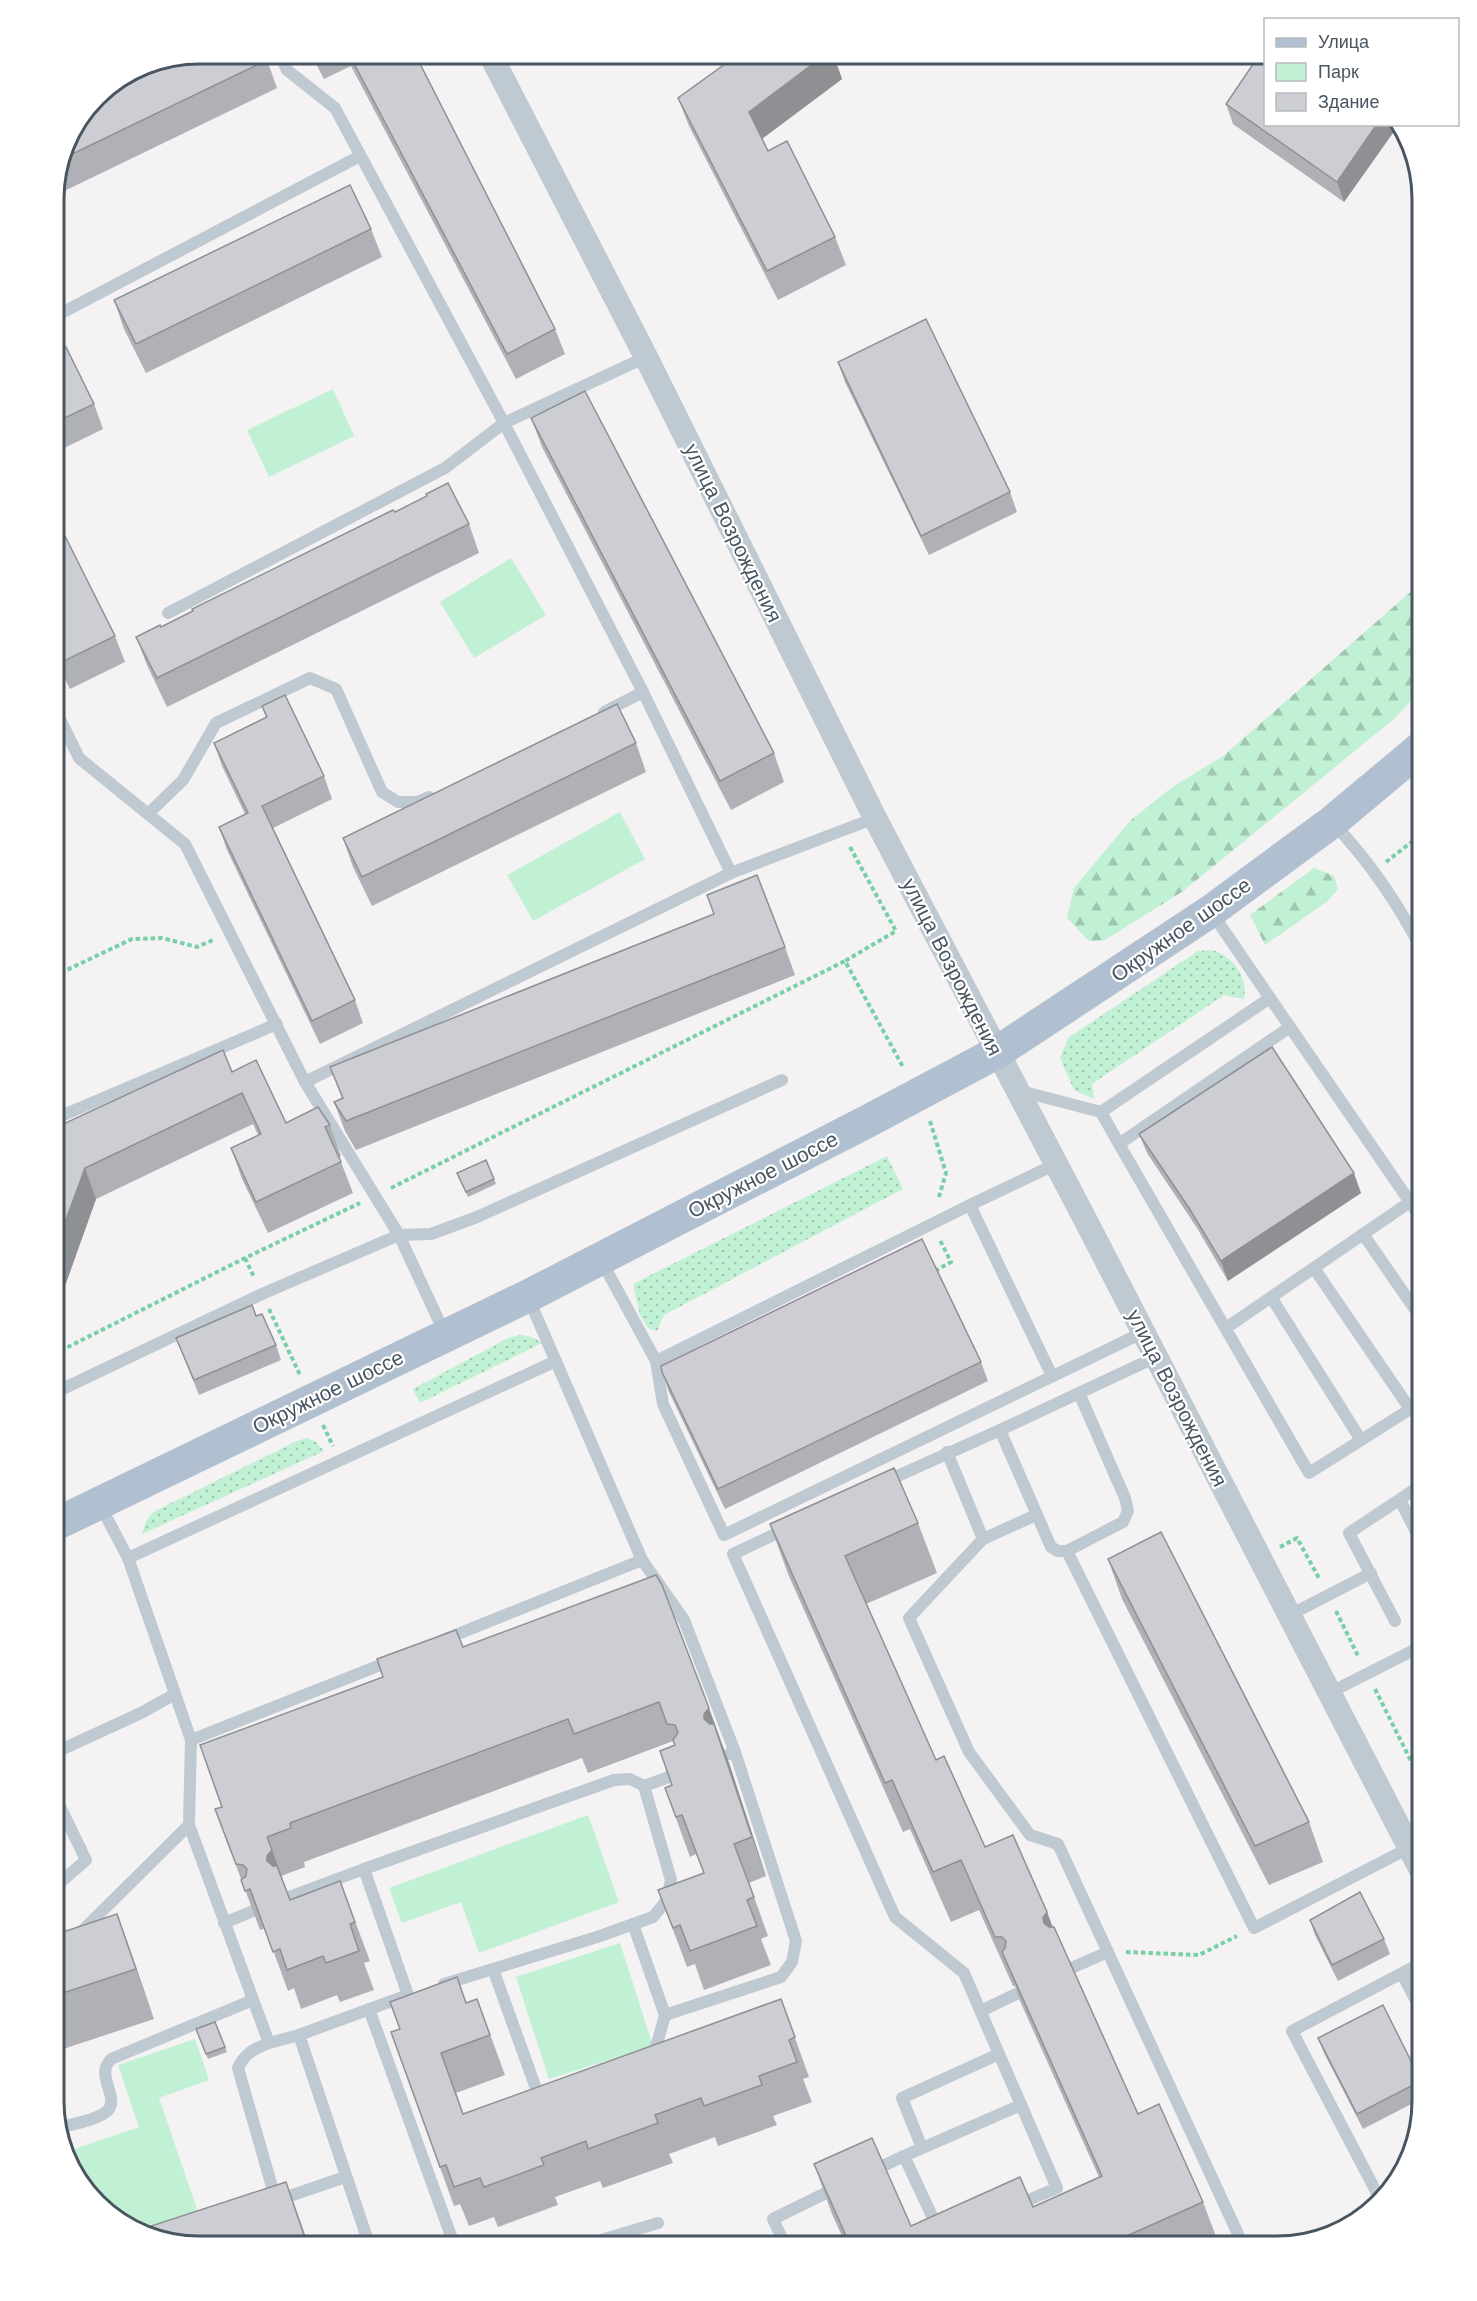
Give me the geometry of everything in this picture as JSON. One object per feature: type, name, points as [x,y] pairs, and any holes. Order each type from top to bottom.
[{"type":"main road","name":"Окружное шоссе","points":[[64,1520],[528,1296],[996,1053],[1211,911],[1332,822],[1412,755]]},
{"type":"street","name":"улица Возрождения","points":[[495,64],[646,357],[875,818],[1144,1332],[1258,1558],[1412,1854]]},
{"type":"lane","points":[[284,64],[287,70],[335,108],[504,423],[643,692],[731,873]]},
{"type":"lane","points":[[65,311],[360,156]]},
{"type":"lane","points":[[168,613],[445,468],[504,423],[646,357]]},
{"type":"lane","points":[[148,814],[183,780],[216,723],[310,678],[336,689],[382,792],[398,802],[417,802],[444,791]]},
{"type":"lane","points":[[590,719],[643,692]]},
{"type":"lane","points":[[65,729],[79,758],[185,844],[304,1082],[399,1235],[446,1335]]},
{"type":"lane","points":[[304,1082],[731,873],[875,818]]},
{"type":"lane","points":[[1332,822],[1357,848],[1412,921]]},
{"type":"lane","points":[[1211,911],[1412,1205]]},
{"type":"lane","points":[[1101,1112],[1270,998]]},
{"type":"lane","points":[[65,1115],[277,1024]]},
{"type":"lane","points":[[1119,1144],[1290,1027]]},
{"type":"lane","points":[[64,1389],[262,1294],[399,1235],[431,1234],[477,1217],[782,1080]]},
{"type":"lane","points":[[1016,1090],[1101,1112],[1309,1473],[1410,1409],[1314,1268]]},
{"type":"lane","points":[[656,1361],[1056,1164]]},
{"type":"lane","points":[[1226,1329],[1410,1202]]},
{"type":"lane","points":[[970,1205],[1052,1376]]},
{"type":"lane","points":[[1363,1234],[1412,1305]]},
{"type":"lane","points":[[601,1259],[656,1361],[663,1404],[724,1534],[1144,1332]]},
{"type":"lane","points":[[528,1296],[642,1560],[684,1620],[796,1941],[792,1962],[781,1977],[665,2015]]},
{"type":"lane","points":[[1271,1297],[1361,1440]]},
{"type":"lane","points":[[872,1488],[1156,1357]]},
{"type":"lane","points":[[128,1558],[556,1360]]},
{"type":"lane","points":[[1000,1430],[1051,1547],[1058,1551],[1067,1551],[1123,1522],[1128,1511],[1125,1498],[1079,1393]]},
{"type":"lane","points":[[947,1452],[983,1539]]},
{"type":"lane","points":[[1395,1621],[1349,1533],[1412,1492]]},
{"type":"lane","points":[[1400,1500],[1412,1524]]},
{"type":"lane","points":[[99,1502],[128,1558],[191,1740],[189,1825],[269,2043]]},
{"type":"lane","points":[[1036,1515],[983,1539],[909,1618],[969,1752],[1030,1835],[1058,1844],[1239,2236]]},
{"type":"lane","points":[[797,1523],[733,1554],[895,1917],[964,1973],[1057,2188],[1004,2210]]},
{"type":"lane","points":[[1067,1551],[1254,1928],[1409,1848]]},
{"type":"lane","points":[[433,1643],[642,1560]]},
{"type":"lane","points":[[1288,1616],[1371,1573]]},
{"type":"lane","points":[[1329,1693],[1412,1650]]},
{"type":"lane","points":[[191,1740],[402,1656]]},
{"type":"lane","points":[[64,1748],[141,1713],[175,1694]]},
{"type":"lane","points":[[289,1897],[614,1780],[630,1779],[644,1785],[684,1771]]},
{"type":"lane","points":[[345,2177],[270,2203],[238,2068],[242,2059],[249,2052],[269,2043],[299,2035],[418,1992],[653,1917],[667,1900],[671,1880],[644,1785]]},
{"type":"lane","points":[[64,1815],[86,1860],[64,1879]]},
{"type":"lane","points":[[70,1943],[189,1825]]},
{"type":"lane","points":[[364,1869],[418,1992]]},
{"type":"lane","points":[[224,1923],[253,1911]]},
{"type":"lane","points":[[633,1924],[665,2015],[656,2051],[634,2059]]},
{"type":"lane","points":[[1069,1969],[1107,1952]]},
{"type":"lane","points":[[1377,2193],[1292,2031],[1412,1968]]},
{"type":"lane","points":[[493,1969],[533,2096],[559,2086]]},
{"type":"lane","points":[[1402,1974],[1412,1993]]},
{"type":"lane","points":[[981,2011],[1016,1994]]},
{"type":"lane","points":[[67,2126],[104,2114],[109,2109],[112,2101],[105,2077],[106,2067],[111,2059],[253,2000]]},
{"type":"lane","points":[[369,2009],[451,2236]]},
{"type":"lane","points":[[299,2035],[366,2236]]},
{"type":"lane","points":[[922,2148],[902,2098],[999,2054]]},
{"type":"lane","points":[[781,2236],[773,2219],[904,2156],[1021,2105]]},
{"type":"lane","points":[[904,2156],[940,2235],[951,2231]]},
{"type":"lane","points":[[615,2236],[658,2223]]},
{"type":"path","points":[[64,1349],[845,961],[896,931],[856,856],[839,832]]},
{"type":"path","points":[[1374,872],[1412,842]]},
{"type":"path","points":[[65,971],[132,939],[162,938],[197,947],[229,931]]},
{"type":"path","points":[[845,961],[903,1067]]},
{"type":"path","points":[[927,1112],[946,1173],[932,1224],[951,1262],[935,1271]]},
{"type":"path","points":[[245,1258],[340,1460]]},
{"type":"path","points":[[1258,1558],[1297,1538],[1412,1763]]},
{"type":"path","points":[[1107,1952],[1199,1955],[1254,1928]]},
{"type":"green space","points":[[333,389],[354,436],[269,477],[247,430]]},
{"type":"green space","points":[[511,558],[546,615],[474,658],[440,602]]},
{"type":"green space","points":[[1412,591],[1412,700],[1394,719],[1182,892],[1105,940],[1089,941],[1067,918],[1074,888],[1130,821],[1171,788],[1223,756]]},
{"type":"green space","points":[[620,812],[645,859],[533,921],[507,875]]},
{"type":"green space","points":[[1314,868],[1334,876],[1338,889],[1328,901],[1265,945],[1250,915]]},
{"type":"green space","points":[[1213,950],[1227,958],[1238,969],[1244,983],[1244,999],[1224,995],[1092,1084],[1094,1099],[1074,1090],[1060,1058],[1068,1038],[1198,951]]},
{"type":"green space","points":[[887,1156],[903,1189],[664,1315],[657,1331],[648,1328],[640,1315],[633,1284]]},
{"type":"green space","points":[[522,1335],[532,1337],[542,1343],[420,1403],[413,1389],[510,1337]]},
{"type":"green space","points":[[307,1438],[316,1442],[324,1451],[142,1534],[146,1521],[153,1512]]},
{"type":"green space","points":[[588,1815],[619,1902],[479,1953],[461,1902],[402,1923],[389,1888]]},
{"type":"green space","points":[[620,1943],[653,2046],[549,2079],[516,1977]]},
{"type":"green space","points":[[195,2039],[209,2080],[159,2098],[198,2212],[153,2228],[140,2223],[124,2214],[98,2191],[78,2161],[74,2149],[139,2127],[118,2065]]},
{"type":"building","points":[[199,64],[259,64],[73,154],[92,117],[110,98],[140,78],[164,69]]},
{"type":"building","points":[[354,64],[420,64],[555,329],[507,354]]},
{"type":"building","points":[[724,64],[812,65],[749,112],[768,151],[787,141],[835,237],[767,271],[678,98]]},
{"type":"building","points":[[1253,65],[1264,65],[1264,126],[1376,126],[1337,182],[1226,104]]},
{"type":"building","points":[[350,185],[371,229],[136,344],[114,300]]},
{"type":"building","points":[[926,319],[1010,492],[921,536],[838,362]]},
{"type":"building","points":[[65,348],[94,404],[65,418]]},
{"type":"building","points":[[585,391],[774,753],[720,781],[531,418]]},
{"type":"building","points":[[448,483],[469,524],[157,678],[136,637],[160,625],[161,627],[193,611],[192,609],[393,510],[395,512]]},
{"type":"building","points":[[65,536],[115,636],[65,661]]},
{"type":"building","points":[[285,695],[324,776],[262,806],[355,1000],[312,1021],[219,827],[248,813],[214,743],[267,717],[262,706]]},
{"type":"building","points":[[617,704],[636,743],[362,877],[343,838]]},
{"type":"building","points":[[757,875],[785,947],[346,1121],[334,1102],[343,1098],[330,1067],[714,914],[707,895]]},
{"type":"building","points":[[1272,1047],[1354,1173],[1221,1261],[1189,1208],[1139,1134]]},
{"type":"building","points":[[223,1050],[232,1072],[256,1060],[286,1123],[318,1107],[330,1125],[325,1127],[341,1162],[256,1202],[231,1148],[261,1134],[242,1093],[85,1168],[64,1224],[65,1123]]},
{"type":"building","points":[[486,1160],[494,1179],[466,1192],[457,1173]]},
{"type":"building","points":[[922,1239],[981,1362],[718,1489],[661,1366]]},
{"type":"building","points":[[252,1305],[256,1316],[262,1314],[276,1345],[194,1380],[176,1338]]},
{"type":"building","points":[[894,1468],[918,1523],[845,1556],[936,1760],[944,1756],[985,1847],[1013,1835],[1047,1912],[1043,1918],[1044,1923],[1049,1927],[1054,1927],[1138,2114],[1159,2104],[1203,2202],[1127,2236],[846,2236],[814,2164],[872,2138],[911,2226],[1020,2177],[1033,2207],[1102,2176],[1002,1952],[1006,1941],[1002,1937],[995,1937],[961,1860],[933,1872],[892,1780],[885,1783],[770,1524]]},
{"type":"building","points":[[1161,1532],[1309,1822],[1255,1846],[1108,1559]]},
{"type":"building","points":[[656,1575],[662,1585],[709,1708],[704,1714],[704,1719],[714,1724],[752,1837],[734,1844],[754,1897],[747,1900],[757,1926],[690,1951],[680,1925],[673,1928],[658,1890],[704,1873],[682,1815],[676,1817],[665,1788],[672,1785],[660,1751],[675,1745],[673,1740],[678,1733],[675,1725],[667,1724],[659,1702],[574,1734],[568,1719],[290,1823],[291,1828],[267,1837],[272,1850],[267,1856],[267,1861],[277,1866],[290,1900],[340,1881],[355,1922],[350,1924],[359,1951],[326,1963],[323,1956],[287,1970],[280,1949],[273,1952],[250,1889],[245,1891],[241,1880],[246,1876],[247,1869],[243,1865],[236,1864],[215,1809],[222,1807],[200,1745],[383,1677],[377,1659],[456,1630],[463,1647]]},
{"type":"building","points":[[1360,1892],[1384,1939],[1332,1965],[1310,1920]]},
{"type":"building","points":[[117,1914],[136,1969],[64,1993],[64,1932]]},
{"type":"building","points":[[457,1977],[466,2003],[477,1999],[490,2035],[441,2053],[463,2114],[781,1999],[795,2037],[789,2040],[797,2062],[759,2076],[762,2085],[704,2106],[701,2098],[655,2115],[658,2123],[588,2149],[586,2141],[541,2158],[544,2165],[484,2187],[480,2178],[454,2187],[446,2165],[440,2167],[391,2032],[400,2029],[390,2002]]},
{"type":"building","points":[[1383,2005],[1412,2063],[1412,2086],[1357,2114],[1318,2038]]},
{"type":"building","points":[[215,2022],[225,2047],[206,2054],[196,2029]]},
{"type":"building","points":[[286,2182],[304,2236],[190,2236],[173,2234],[150,2227]]}]
